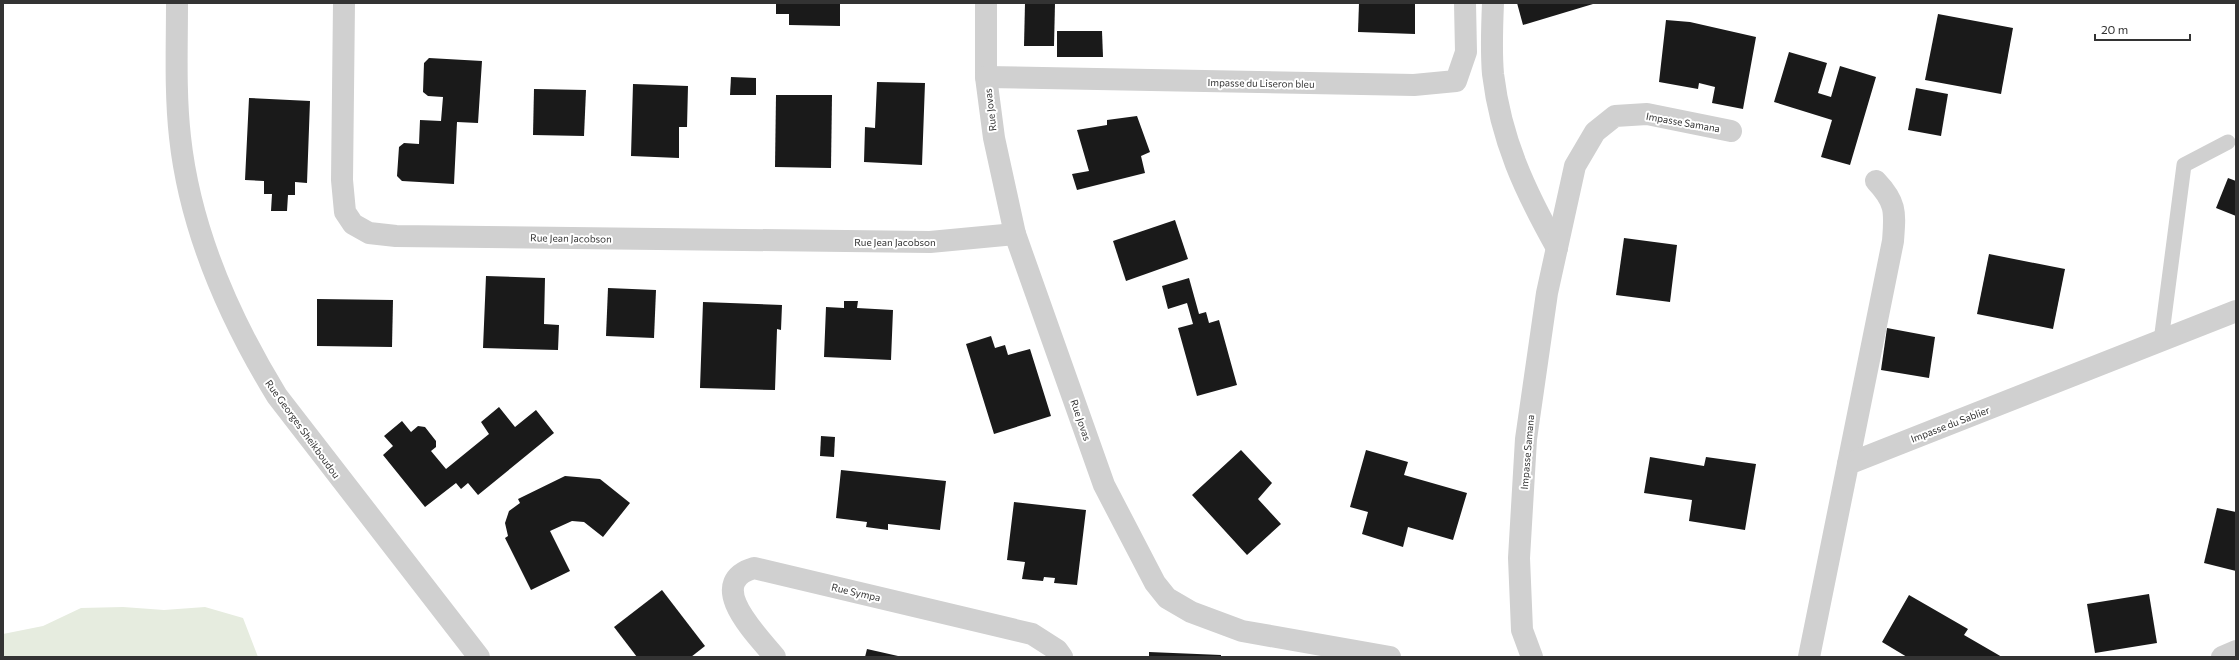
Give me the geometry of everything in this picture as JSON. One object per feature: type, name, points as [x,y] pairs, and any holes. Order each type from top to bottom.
[{"type":"street","name":"Rue Georges Sheikboudou","points":[[177,3],[176,78],[180,137],[188,188],[206,254],[232,317],[253,357],[277,396],[479,657]]},
{"type":"street","name":"Rue Jean Jacobson","points":[[344,3],[342,180],[345,212],[353,224],[369,233],[396,236],[930,242],[1015,234]]},
{"type":"street","name":"Rue Jovas","points":[[986,3],[986,77],[994,138],[1015,234],[1104,485],[1155,583],[1167,598],[1191,612],[1242,631],[1390,657]]},
{"type":"street","name":"Impasse du Liseron bleu","points":[[986,77],[1414,85],[1456,81],[1466,52],[1465,3]]},
{"type":"street","points":[[1493,3],[1493,73],[1502,123],[1520,178],[1557,248]]},
{"type":"street","name":"Impasse Samana","points":[[1532,657],[1522,630],[1518,558],[1526,439],[1547,293],[1575,166],[1595,132],[1615,116],[1647,114],[1731,131]]},
{"type":"street","points":[[1810,657],[1893,241],[1895,212],[1887,192],[1876,181]]},
{"type":"street","name":"Impasse du Sablier","points":[[1848,464],[2236,312]]},
{"type":"street","name":"Rue Sympa","points":[[775,657],[739,611],[732,597],[734,583],[741,574],[754,568],[1032,634],[1057,650],[1062,657]]},
{"type":"street","points":[[2222,657],[2236,651]]},
{"type":"lane","points":[[2161,341],[2184,165],[2228,142]]},
{"type":"shaded area","points":[[123,607],[164,610],[205,607],[243,618],[258,657],[3,657],[3,634],[43,626],[81,608]]},
{"type":"building","points":[[776,3],[840,3],[840,26],[789,25],[789,14],[776,14]]},
{"type":"building","points":[[1025,3],[1055,3],[1054,46],[1024,46]]},
{"type":"building","points":[[1359,3],[1415,3],[1415,34],[1358,32]]},
{"type":"building","points":[[1517,3],[1592,3],[1593,4],[1523,25]]},
{"type":"building","points":[[1938,14],[2013,28],[2001,94],[1925,80]]},
{"type":"building","points":[[1666,20],[1690,22],[1756,37],[1743,109],[1712,103],[1715,87],[1699,83],[1698,89],[1659,82]]},
{"type":"building","points":[[1057,31],[1102,31],[1103,57],[1057,57]]},
{"type":"building","points":[[1789,52],[1827,63],[1818,93],[1831,97],[1840,66],[1876,77],[1850,165],[1821,157],[1832,120],[1774,102]]},
{"type":"building","points":[[429,58],[482,61],[478,123],[457,122],[454,184],[402,181],[397,176],[399,147],[404,143],[419,144],[420,120],[441,121],[443,97],[428,96],[423,92],[424,63]]},
{"type":"building","points":[[731,77],[756,78],[756,95],[730,95]]},
{"type":"building","points":[[877,82],[925,83],[922,165],[864,162],[865,127],[875,128]]},
{"type":"building","points":[[633,84],[688,86],[687,127],[679,127],[679,158],[631,156]]},
{"type":"building","points":[[1916,88],[1948,94],[1941,136],[1908,130]]},
{"type":"building","points":[[534,89],[586,90],[584,136],[533,135]]},
{"type":"building","points":[[776,95],[832,95],[831,168],[775,167]]},
{"type":"building","points":[[249,98],[310,101],[307,183],[295,182],[295,195],[288,195],[287,211],[271,211],[272,194],[264,194],[264,181],[245,180]]},
{"type":"building","points":[[1137,116],[1150,152],[1141,156],[1145,173],[1077,190],[1072,174],[1089,171],[1077,130],[1107,125],[1107,120]]},
{"type":"building","points":[[2228,178],[2236,181],[2236,216],[2216,208]]},
{"type":"building","points":[[1175,220],[1188,259],[1126,281],[1113,241]]},
{"type":"building","points":[[1624,238],[1677,245],[1670,302],[1616,295]]},
{"type":"building","points":[[1989,254],[2065,269],[2053,329],[1977,314]]},
{"type":"building","points":[[486,276],[545,278],[544,324],[559,325],[558,350],[483,348]]},
{"type":"building","points":[[1189,278],[1199,314],[1206,312],[1209,323],[1219,320],[1237,385],[1197,396],[1178,328],[1193,324],[1187,303],[1168,309],[1162,286]]},
{"type":"building","points":[[608,288],[656,290],[654,338],[606,336]]},
{"type":"building","points":[[317,299],[393,300],[392,347],[317,346]]},
{"type":"building","points":[[844,301],[858,301],[857,308],[893,310],[891,360],[824,357],[826,307],[844,308]]},
{"type":"building","points":[[703,302],[782,305],[781,330],[777,329],[775,390],[700,388]]},
{"type":"building","points":[[1887,328],[1935,337],[1929,378],[1881,370]]},
{"type":"building","points":[[991,336],[995,348],[1005,345],[1008,355],[1030,349],[1051,416],[994,434],[966,344]]},
{"type":"building","points":[[499,407],[515,427],[536,410],[554,433],[478,495],[468,483],[461,489],[456,483],[425,507],[383,455],[393,446],[384,436],[402,421],[411,432],[418,426],[425,427],[436,441],[436,447],[431,451],[446,469],[489,434],[481,422]]},
{"type":"building","points":[[821,436],[835,437],[834,457],[820,456]]},
{"type":"building","points":[[1241,450],[1272,483],[1258,499],[1281,524],[1247,555],[1192,495]]},
{"type":"building","points":[[1366,450],[1408,462],[1404,475],[1467,493],[1453,540],[1408,527],[1403,547],[1362,534],[1368,512],[1350,507]]},
{"type":"building","points":[[1650,457],[1704,466],[1706,457],[1756,464],[1745,530],[1689,521],[1692,500],[1644,493]]},
{"type":"building","points":[[841,470],[946,481],[940,530],[888,524],[888,530],[866,527],[867,522],[836,518]]},
{"type":"building","points":[[565,476],[600,479],[630,503],[603,537],[584,522],[572,521],[550,531],[570,571],[531,590],[505,538],[508,536],[505,523],[509,511],[520,503],[518,499]]},
{"type":"building","points":[[1014,502],[1086,510],[1077,585],[1054,583],[1055,578],[1044,577],[1043,581],[1022,579],[1025,562],[1007,560]]},
{"type":"building","points":[[2217,508],[2236,512],[2236,571],[2204,563]]},
{"type":"building","points":[[662,590],[705,646],[691,657],[637,657],[614,627]]},
{"type":"building","points":[[2149,594],[2157,643],[2095,653],[2087,604]]},
{"type":"building","points":[[1909,595],[1968,629],[1964,635],[2002,657],[1907,657],[1882,642]]},
{"type":"building","points":[[867,649],[898,656],[898,657],[865,657]]},
{"type":"building","points":[[1149,652],[1221,655],[1221,657],[1149,657]]}]
